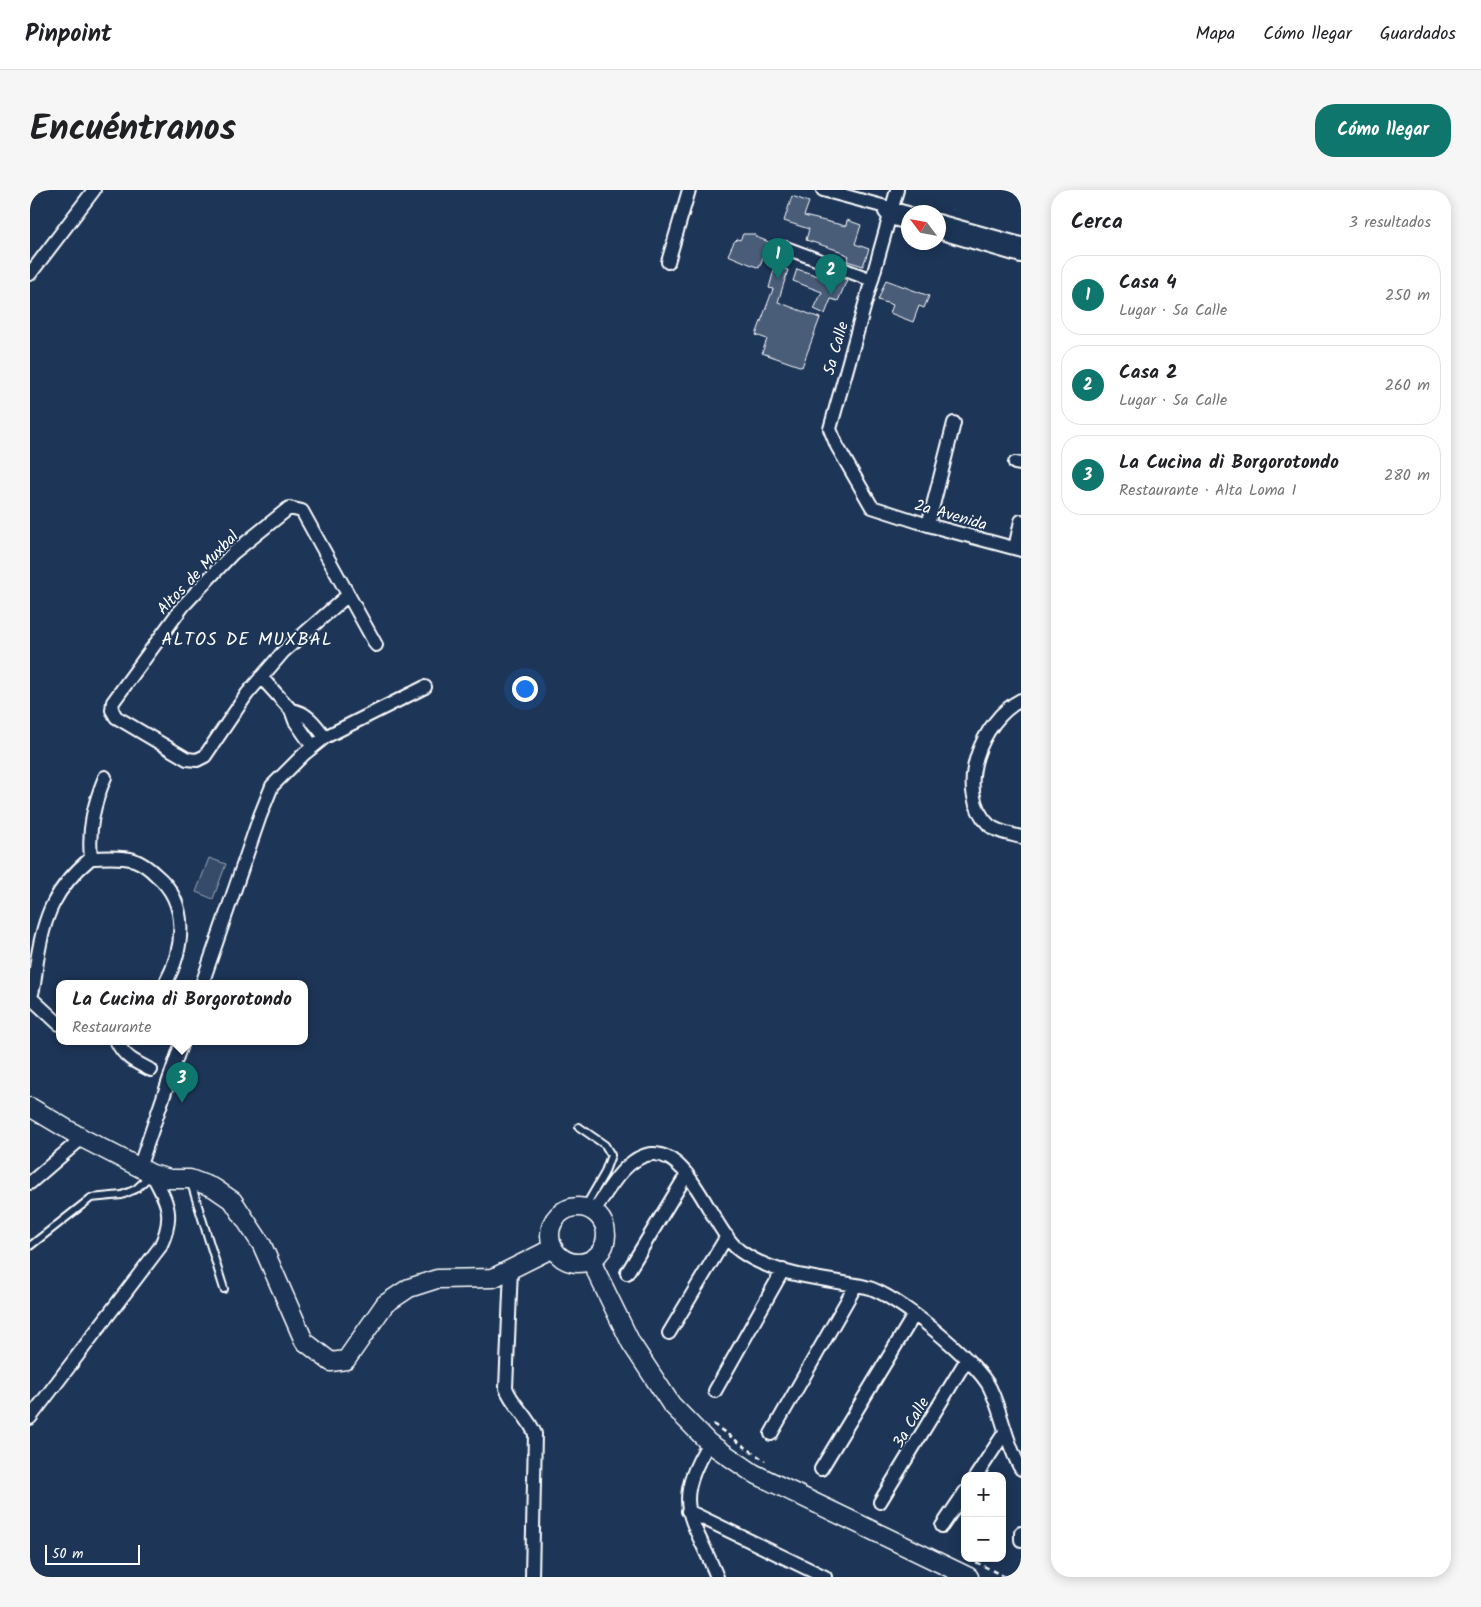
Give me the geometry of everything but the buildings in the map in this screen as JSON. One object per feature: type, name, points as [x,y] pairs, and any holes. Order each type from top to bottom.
[{"type":"street","points":[[30,274],[94,190]]},
{"type":"street","points":[[668,262],[688,190]]},
{"type":"street","points":[[823,190],[878,204],[901,219]]},
{"type":"street","name":"5a Calle","points":[[872,507],[837,446],[830,429],[897,190]]},
{"type":"street","points":[[891,213],[901,213]]},
{"type":"street","points":[[946,223],[1021,244]]},
{"type":"street","points":[[946,234],[1021,256]]},
{"type":"street","points":[[786,248],[872,280]]},
{"type":"street","points":[[928,525],[954,423]]},
{"type":"street","name":"2a Avenida","points":[[872,507],[928,525],[1018,549]]},
{"type":"street","name":"Altos de Muxbal","points":[[348,595],[284,652],[261,677],[205,756],[197,760],[187,759],[116,717],[112,710],[113,702],[183,606],[233,553],[289,508],[302,511],[376,645]]},
{"type":"street","points":[[1018,549],[1021,521]]},
{"type":"street","points":[[261,677],[291,710],[295,720],[313,747]]},
{"type":"street","points":[[203,980],[267,795],[278,779],[325,737],[425,687]]},
{"type":"street","points":[[1021,700],[1007,709],[985,737],[976,756],[973,781],[978,805],[990,826],[1001,832],[1021,837]]},
{"type":"street","points":[[291,710],[302,712],[314,722],[325,737]]},
{"type":"street","points":[[92,858],[89,838],[91,820],[105,777]]},
{"type":"street","points":[[56,1020],[31,998],[40,941],[51,906],[67,880],[92,858],[134,860],[156,874],[172,892],[178,902],[181,920],[180,939],[176,957],[167,980]]},
{"type":"street","points":[[118,1045],[122,1053],[132,1061],[151,1070]]},
{"type":"street","points":[[30,1418],[160,1247],[170,1215],[146,1171],[181,1045]]},
{"type":"street","points":[[30,1107],[82,1138],[146,1171],[170,1179],[190,1179],[214,1188],[233,1201],[262,1245],[304,1341],[331,1362],[346,1360],[384,1304],[408,1288],[437,1279],[492,1278],[553,1248]]},
{"type":"street","points":[[30,1183],[82,1138]]},
{"type":"street","points":[[589,1209],[628,1167],[639,1159],[652,1154],[675,1161],[686,1174],[727,1236],[739,1250],[764,1265],[823,1281],[869,1287],[914,1315],[967,1359],[983,1376],[990,1388],[1005,1432],[1021,1469]]},
{"type":"street","points":[[627,1274],[686,1174]]},
{"type":"street","points":[[574,1207],[589,1209],[605,1225],[606,1243],[600,1253],[591,1261],[580,1264],[569,1262],[560,1257],[553,1248],[550,1238],[551,1227],[564,1210],[574,1207]]},
{"type":"street","points":[[670,1333],[727,1236]]},
{"type":"street","points":[[591,1261],[631,1343],[671,1404],[709,1443],[753,1473],[969,1577]]},
{"type":"street","points":[[511,1268],[506,1388],[515,1406],[530,1422],[535,1434],[532,1577]]},
{"type":"street","points":[[715,1391],[783,1270]]},
{"type":"street","points":[[771,1434],[856,1285]]},
{"type":"street","points":[[821,1469],[914,1315]]},
{"type":"street","name":"3a Calle","points":[[880,1502],[967,1359]]},
{"type":"street","points":[[979,1472],[1005,1432]]},
{"type":"street","points":[[709,1443],[691,1476],[687,1492],[688,1510],[718,1576]]},
{"type":"street","points":[[942,1526],[961,1498]]},
{"type":"street","points":[[688,1510],[825,1577]]},
{"type":"street","points":[[1021,1533],[1021,1540]]},
{"type":"lane","points":[[579,1127],[605,1145],[611,1155],[589,1209]]},
{"type":"lane","points":[[30,1246],[90,1198],[122,1195],[136,1188],[146,1171]]},
{"type":"lane","points":[[190,1179],[224,1289]]},
{"type":"path","points":[[976,1562],[1005,1577]]},
{"type":"shaded area","points":[[209,858],[226,864],[213,899],[196,892]]},
{"type":"place","name":"Casa 4","points":[[778,279]]},
{"type":"place","name":"Casa 2","points":[[831,295]]},
{"type":"place","name":"La Cucina di Borgorotondo","points":[[182,1103]]},
{"type":"district","name":"ALTOS DE MUXBAL","points":[[247,639]]}]
